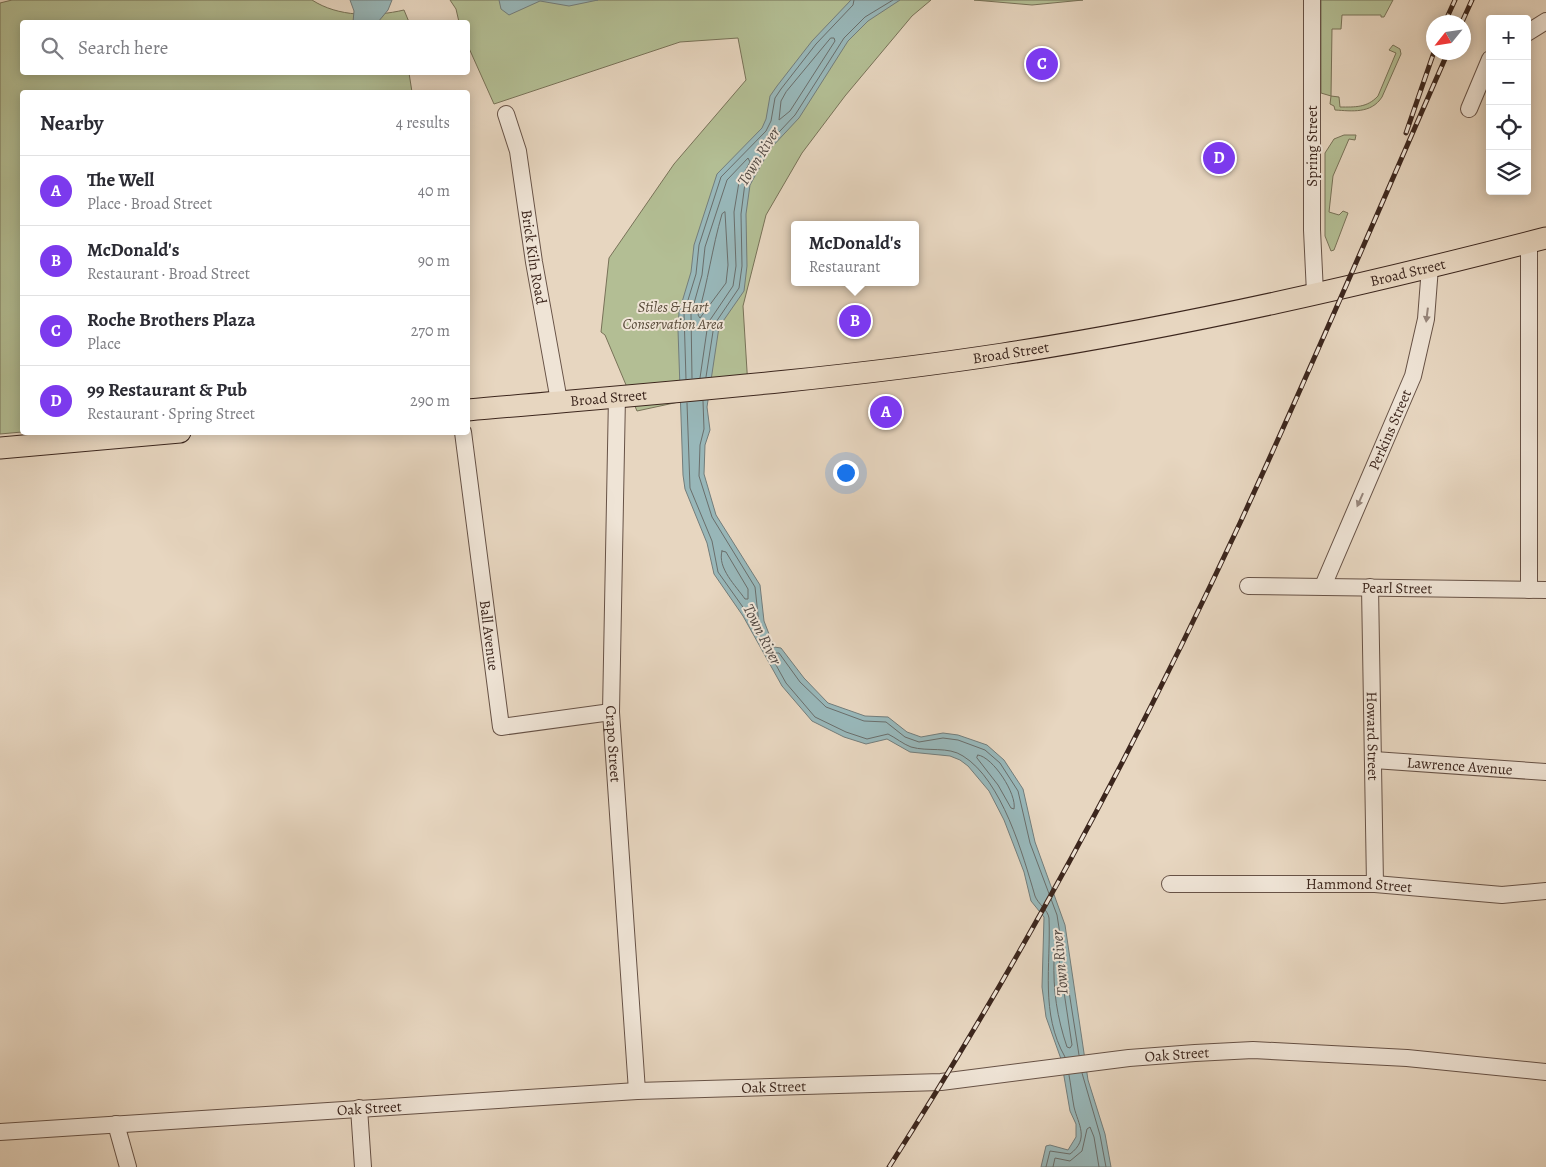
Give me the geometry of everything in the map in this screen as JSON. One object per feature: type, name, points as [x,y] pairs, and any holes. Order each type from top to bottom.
[{"type":"main road","name":"Broad Street","points":[[470,410],[722,388],[891,369],[1035,349],[1159,327],[1430,267],[1538,240]]},
{"type":"main road","points":[[0,448],[146,435]]},
{"type":"street","name":"Spring Street","points":[[1312,0],[1312,230],[1315,293]]},
{"type":"street","points":[[1531,31],[1546,21]]},
{"type":"street","points":[[1469,109],[1489,60]]},
{"type":"street","name":"Brick Kiln Road","points":[[506,114],[518,151],[534,262],[559,401]]},
{"type":"street","points":[[1529,590],[1538,240]]},
{"type":"street","name":"Perkins Street","points":[[1322,586],[1413,376],[1426,319],[1430,267]]},
{"type":"street","name":"Crapo Street","points":[[617,396],[611,712],[637,1091]]},
{"type":"street","name":"Ball Avenue","points":[[463,435],[501,727],[611,712]]},
{"type":"street","name":"Pearl Street","points":[[1248,586],[1546,590]]},
{"type":"street","name":"Howard Street","points":[[1370,587],[1375,884]]},
{"type":"street","name":"Lawrence Avenue","points":[[1374,760],[1546,772]]},
{"type":"street","name":"Hammond Street","points":[[1170,884],[1375,884],[1502,895],[1546,891]]},
{"type":"street","name":"Oak Street","points":[[0,1132],[637,1091],[942,1082],[1195,1052],[1253,1050],[1406,1058],[1546,1072]]},
{"type":"street","points":[[359,1108],[363,1167]]},
{"type":"street","points":[[116,1124],[128,1167]]},
{"type":"green space","points":[[12,0],[312,0],[333,10],[356,14],[381,14],[404,10],[408,20],[20,20],[20,75],[409,75],[412,90],[20,90],[20,432],[0,434],[0,3]]},
{"type":"green space","name":"Stiles & Hart Conservation Area","points":[[450,0],[931,0],[912,16],[845,96],[802,153],[766,215],[743,306],[748,387],[637,411],[605,335],[601,332],[609,258],[674,164],[746,80],[738,38],[680,42],[494,104],[470,50],[470,20],[459,20],[456,9]]},
{"type":"green space","points":[[974,0],[1083,0],[1032,5]]},
{"type":"green space","points":[[1321,0],[1393,0],[1384,17],[1381,17],[1381,15],[1342,15],[1341,29],[1332,29],[1331,96],[1321,93]]},
{"type":"green space","points":[[1393,45],[1400,49],[1401,54],[1378,102],[1367,109],[1335,110],[1334,106],[1330,104],[1331,96],[1339,97],[1340,107],[1360,106],[1370,103],[1378,96],[1396,53],[1389,50]]},
{"type":"green space","points":[[1344,135],[1356,135],[1355,140],[1349,139],[1333,176],[1329,212],[1339,215],[1343,211],[1348,213],[1334,250],[1331,251],[1325,236],[1325,153],[1334,139]]},
{"type":"water","points":[[350,0],[392,0],[388,10],[380,20],[353,20],[354,11]]},
{"type":"water","points":[[499,0],[598,0],[569,6],[540,1],[509,15],[501,9]]},
{"type":"water","name":"Town River","points":[[851,0],[900,0],[868,21],[848,41],[799,118],[770,149],[750,185],[746,214],[747,266],[744,291],[719,327],[707,407],[710,430],[705,445],[704,474],[716,515],[760,585],[764,621],[774,647],[781,648],[804,678],[828,703],[865,716],[888,717],[907,732],[921,737],[943,733],[958,735],[987,745],[1004,760],[1023,789],[1035,842],[1065,925],[1088,1080],[1105,1134],[1111,1167],[1041,1167],[1046,1146],[1050,1145],[1068,1150],[1076,1137],[1076,1124],[1070,1111],[1061,1059],[1046,1017],[1042,987],[1044,917],[1031,901],[1024,872],[1004,820],[989,791],[968,766],[950,756],[910,752],[887,739],[866,744],[844,737],[812,721],[782,686],[743,616],[714,574],[707,543],[685,489],[678,330],[679,312],[691,272],[694,245],[717,174],[762,128],[766,119],[770,96],[812,41]]},
{"type":"railway","points":[[1448,15],[1455,0]]},
{"type":"railway","points":[[1465,15],[1472,0]]},
{"type":"railway","points":[[1406,133],[1431,60]]},
{"type":"railway","points":[[889,1167],[985,1011],[1031,931],[1160,688],[1201,606],[1267,464],[1445,60]]},
{"type":"place","name":"Roche Brothers Plaza","points":[[1042,64]]},
{"type":"place","name":"99 Restaurant & Pub","points":[[1219,158]]},
{"type":"place","name":"McDonald's","points":[[855,321]]},
{"type":"place","name":"The Well","points":[[886,412]]}]
